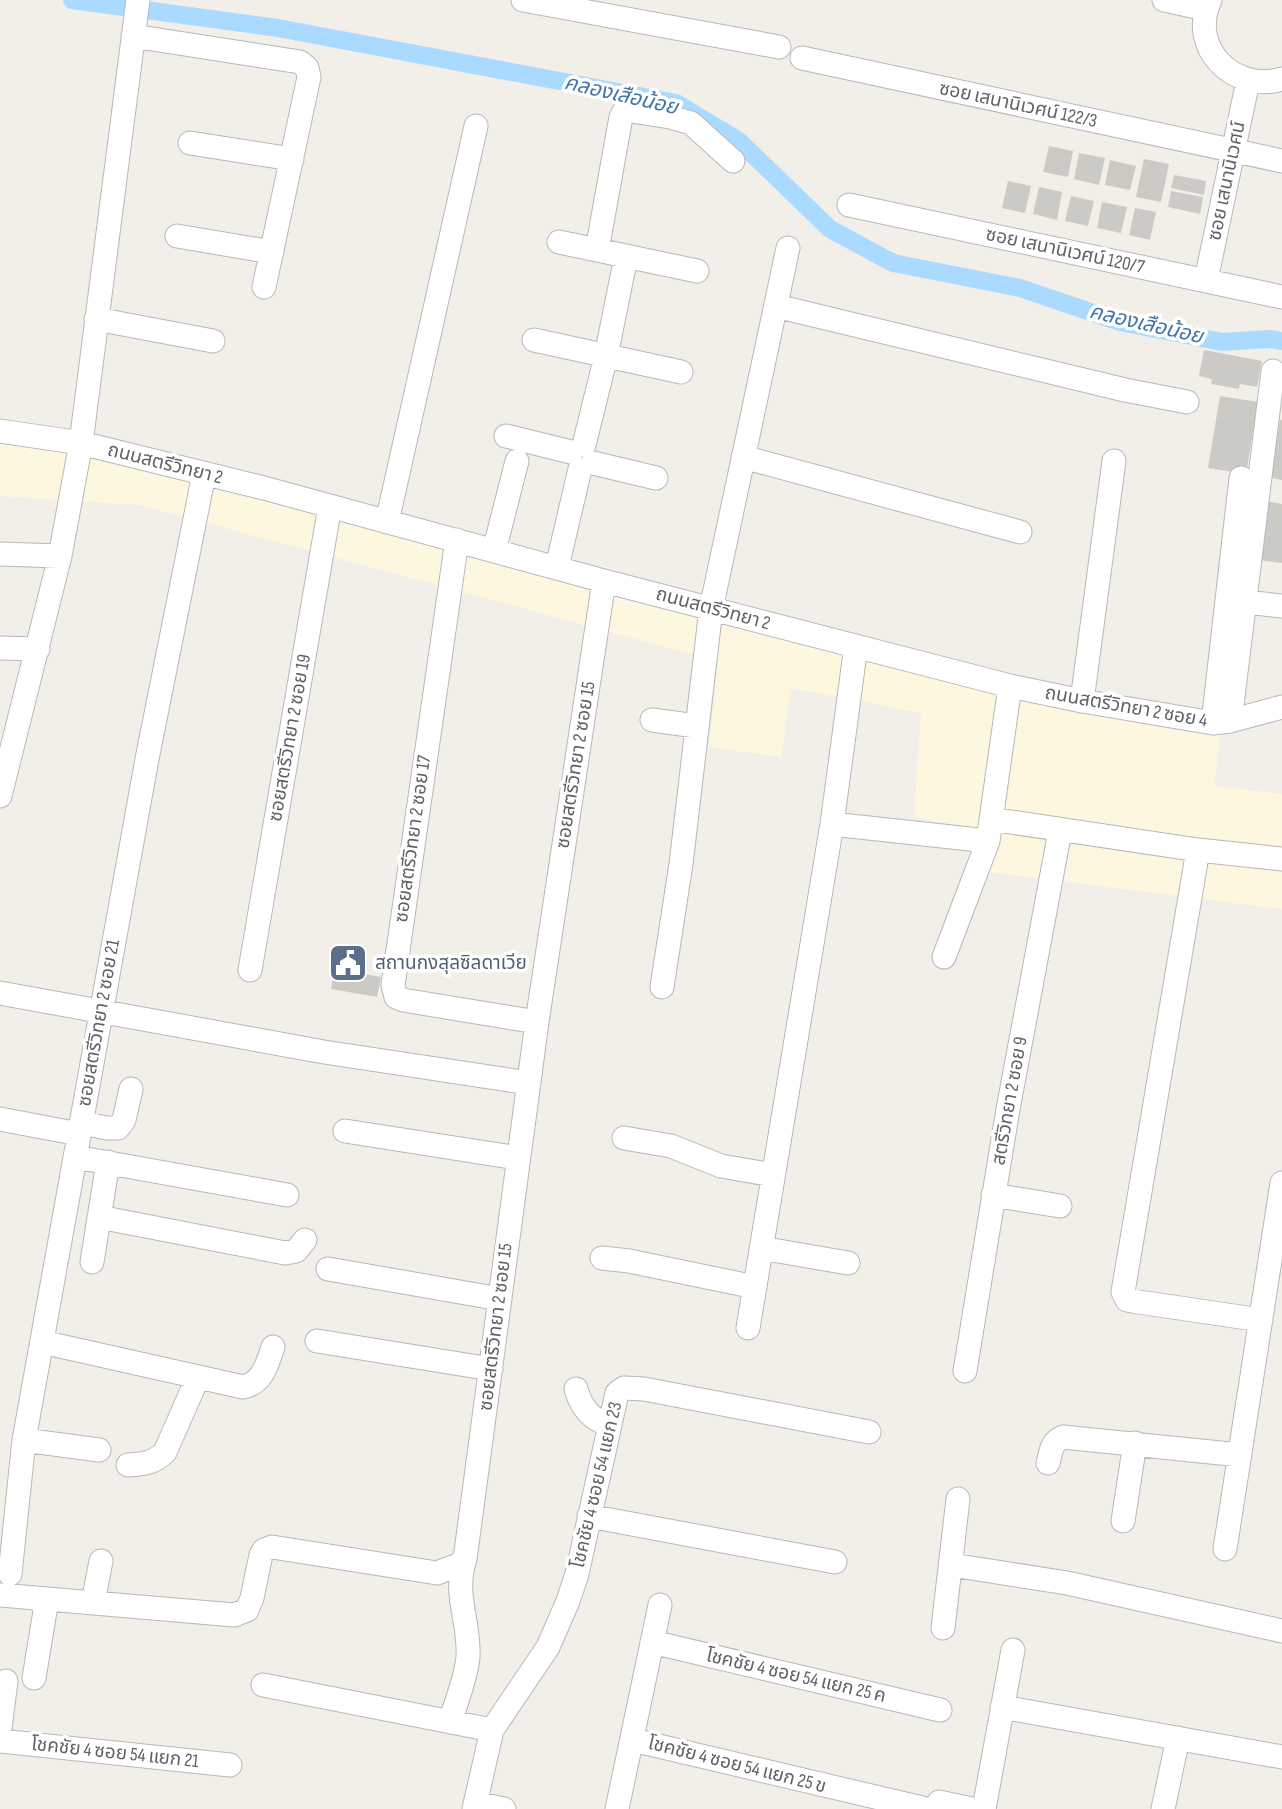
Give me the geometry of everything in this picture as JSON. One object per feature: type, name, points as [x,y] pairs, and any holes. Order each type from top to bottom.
[{"type":"street","points":[[523,0],[779,47]]},
{"type":"street","points":[[1164,0],[1208,5],[1205,35],[1215,59],[1236,76],[1264,83],[1282,79]]},
{"type":"street","points":[[0,796],[60,556],[81,443],[136,15],[300,62],[307,68],[309,77],[264,287]]},
{"type":"street","name":"ซอย เสนานิเวศน์ 122/3","points":[[802,58],[1282,161]]},
{"type":"street","name":"ซอย เสนานิเวศน์","points":[[1206,280],[1248,81]]},
{"type":"street","points":[[597,250],[621,117],[625,110],[691,123],[733,161]]},
{"type":"street","points":[[387,522],[476,126]]},
{"type":"street","points":[[190,143],[292,159]]},
{"type":"street","name":"ซอย เสนานิเวศน์ 120/7","points":[[849,205],[1282,297]]},
{"type":"street","points":[[177,236],[272,252]]},
{"type":"street","points":[[559,242],[697,271]]},
{"type":"street","points":[[662,987],[681,864],[711,609],[788,248]]},
{"type":"street","points":[[557,567],[626,257]]},
{"type":"street","points":[[776,306],[1125,390],[1187,402]]},
{"type":"street","points":[[96,319],[213,341]]},
{"type":"street","points":[[534,340],[681,372]]},
{"type":"street","points":[[1222,722],[1245,602],[1273,371]]},
{"type":"street","name":"ถนนสตรีวิทยา 2","points":[[0,431],[81,443],[204,474],[1010,686]]},
{"type":"street","points":[[506,436],[656,478]]},
{"type":"street","points":[[743,457],[1020,532]]},
{"type":"street","points":[[494,551],[517,461]]},
{"type":"street","points":[[1082,701],[1114,461]]},
{"type":"street","name":"ซอยสตรีวิทยา 2 ซอย 21","points":[[5,1584],[24,1440],[100,1012],[204,474]]},
{"type":"street","points":[[1222,722],[1241,478]]},
{"type":"street","name":"ซอยสตรีวิทยา 2 ซอย 19","points":[[250,970],[330,506]]},
{"type":"street","name":"ซอยสตรีวิทยา 2 ซอย 17","points":[[457,540],[393,985],[396,997],[403,1000],[537,1022]]},
{"type":"street","points":[[0,554],[60,556]]},
{"type":"street","name":"ซอยสตรีวิทยา 2 ซอย 15","points":[[450,1722],[468,1659],[459,1577],[465,1559],[537,1022],[604,581]]},
{"type":"street","points":[[1245,602],[1282,606]]},
{"type":"street","points":[[748,1328],[832,824],[856,646]]},
{"type":"street","points":[[0,648],[38,649]]},
{"type":"street","points":[[944,957],[989,830],[1010,686]]},
{"type":"street","name":"ถนนสตรีวิทยา 2 ซอย 4","points":[[1010,686],[1082,701],[1222,722],[1282,706]]},
{"type":"street","points":[[652,720],[696,726]]},
{"type":"street","points":[[832,824],[1060,831],[1282,859]]},
{"type":"street","name":"สตรีวิทยา 2 ซอย 9","points":[[965,1371],[993,1195],[1060,831]]},
{"type":"street","points":[[1198,850],[1123,1292],[1127,1300],[1261,1320]]},
{"type":"street","points":[[0,993],[324,1052],[529,1083]]},
{"type":"street","points":[[79,1138],[107,1128],[118,1128],[124,1120],[131,1089]]},
{"type":"street","points":[[0,1119],[79,1138],[108,1162],[287,1195]]},
{"type":"street","points":[[345,1130],[518,1158]]},
{"type":"street","points":[[624,1138],[671,1146],[721,1166],[773,1175]]},
{"type":"street","points":[[92,1262],[108,1162]]},
{"type":"street","points":[[1225,1549],[1282,1183]]},
{"type":"street","points":[[993,1195],[1060,1206]]},
{"type":"street","points":[[99,1217],[285,1253],[296,1251],[305,1240]]},
{"type":"street","points":[[761,1248],[848,1263]]},
{"type":"street","points":[[602,1258],[755,1287]]},
{"type":"street","points":[[328,1269],[500,1299]]},
{"type":"street","points":[[41,1342],[243,1387],[253,1385],[259,1380],[273,1347]]},
{"type":"street","points":[[317,1342],[491,1369]]},
{"type":"street","points":[[128,1465],[157,1460],[165,1451],[198,1377]]},
{"type":"street","name":"โชคชัย 4 ซอย 54 แยก 23","points":[[474,1806],[492,1730],[548,1647],[568,1601],[617,1393],[624,1388],[634,1387],[869,1432]]},
{"type":"street","points":[[576,1389],[579,1402],[589,1414],[598,1422],[609,1425]]},
{"type":"street","points":[[1048,1463],[1052,1446],[1056,1440],[1063,1437],[1240,1455]]},
{"type":"street","points":[[24,1440],[99,1450]]},
{"type":"street","points":[[1123,1521],[1135,1443]]},
{"type":"street","points":[[943,1628],[958,1499]]},
{"type":"street","points":[[589,1516],[835,1562]]},
{"type":"street","points":[[5,1584],[47,1599],[234,1615],[243,1613],[252,1598],[261,1555],[264,1550],[272,1548],[437,1573],[458,1566],[465,1559]]},
{"type":"street","points":[[93,1603],[101,1561]]},
{"type":"street","points":[[952,1565],[1068,1583],[1282,1631]]},
{"type":"street","points":[[34,1678],[47,1599]]},
{"type":"street","points":[[617,1809],[660,1605]]},
{"type":"street","name":"โชคชัย 4 ซอย 54 แยก 25 ค","points":[[653,1642],[940,1710]]},
{"type":"street","points":[[984,1809],[1013,1650]]},
{"type":"street","points":[[0,1728],[6,1681]]},
{"type":"street","points":[[263,1685],[492,1730]]},
{"type":"street","points":[[1003,1707],[1282,1757]]},
{"type":"street","points":[[1163,1809],[1178,1738]]},
{"type":"street","name":"โชคชัย 4 ซอย 54 แยก 25 ข","points":[[633,1740],[931,1805],[972,1809]]},
{"type":"street","name":"โชคชัย 4 ซอย 54 แยก 21","points":[[0,1741],[230,1765]]},
{"type":"street","points":[[474,1806],[505,1809]]},
{"type":"shaded area","points":[[0,444],[56,449],[189,480],[892,668],[1220,735],[1214,786],[1282,794],[1282,909],[965,869],[973,829],[914,817],[921,713],[791,688],[781,757],[709,747],[718,661],[140,505],[0,496]]},
{"type":"building","points":[[1049,146],[1073,151],[1068,177],[1043,172]]},
{"type":"building","points":[[1079,153],[1105,158],[1099,185],[1074,179]]},
{"type":"building","points":[[1144,159],[1169,164],[1161,202],[1136,197]]},
{"type":"building","points":[[1110,160],[1136,166],[1130,190],[1105,185]]},
{"type":"building","points":[[1174,175],[1206,181],[1204,195],[1171,188]]},
{"type":"building","points":[[1008,181],[1031,186],[1025,213],[1002,208]]},
{"type":"building","points":[[1039,187],[1062,192],[1057,220],[1033,214]]},
{"type":"building","points":[[1171,191],[1203,197],[1200,214],[1168,207]]},
{"type":"building","points":[[1071,196],[1094,201],[1088,226],[1065,221]]},
{"type":"building","points":[[1102,202],[1127,207],[1121,233],[1097,228]]},
{"type":"building","points":[[1135,208],[1156,212],[1150,240],[1129,235]]},
{"type":"building","points":[[1204,350],[1262,361],[1257,387],[1240,384],[1239,389],[1211,384],[1212,379],[1199,376]]},
{"type":"building","points":[[1220,396],[1258,402],[1246,474],[1208,468]]},
{"type":"building","points":[[1282,420],[1282,480],[1271,478]]},
{"type":"building","points":[[1266,501],[1282,504],[1282,563],[1258,560]]},
{"type":"building","name":"สถานกงสุลซิลดาเวีย","points":[[338,948],[362,952],[358,973],[381,977],[377,997],[331,989]]},
{"type":"waterway","name":"คลองเสือน้อย","points":[[72,0],[278,28],[676,103],[739,141],[830,229],[893,263],[1020,288],[1120,322],[1222,342],[1270,339],[1282,341]]},
{"type":"place","name":"สถานกงสุลซิลดาเวีย","points":[[348,963]]}]
